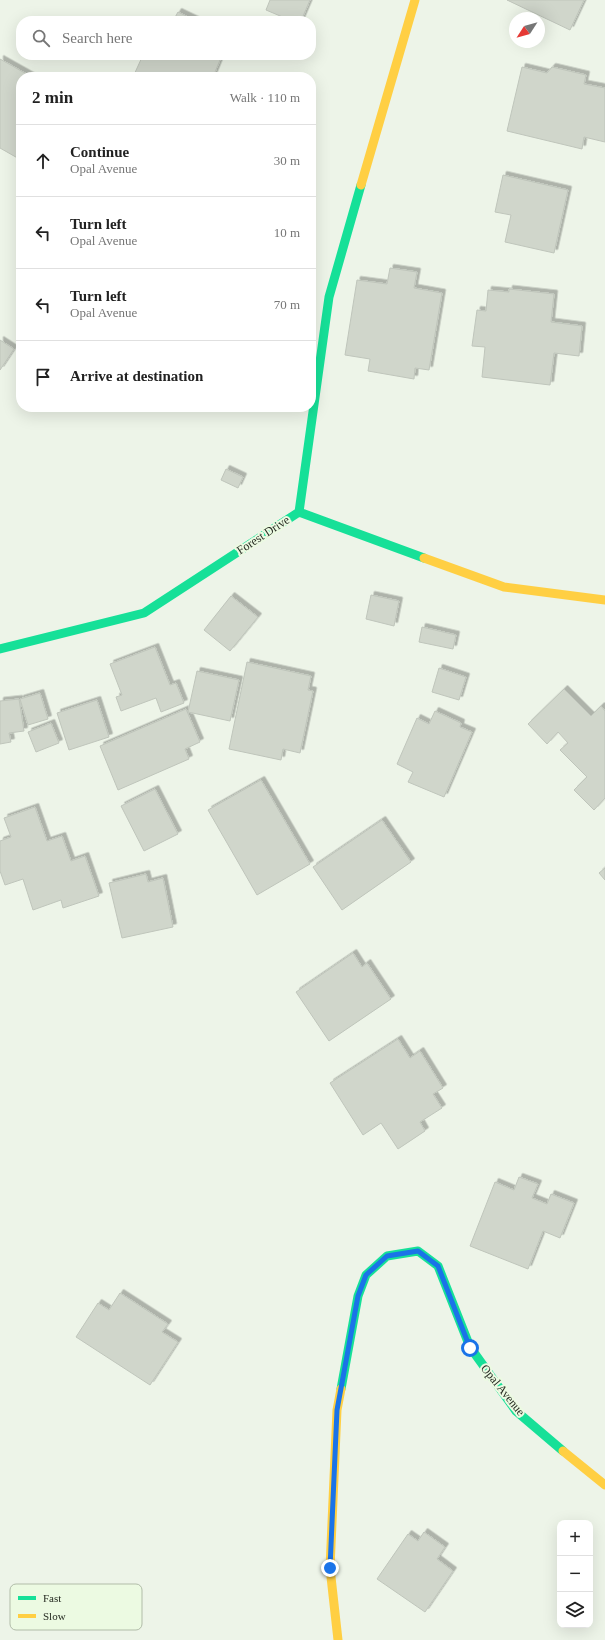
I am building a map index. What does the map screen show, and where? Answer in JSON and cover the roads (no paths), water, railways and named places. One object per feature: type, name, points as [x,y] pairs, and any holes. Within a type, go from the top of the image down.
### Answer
[{"type":"street","points":[[316,390],[329,297],[415,0]]},
{"type":"street","points":[[299,512],[313,412]]},
{"type":"street","name":"Forest Drive","points":[[0,649],[144,613],[299,512],[504,588],[605,600]]},
{"type":"street","name":"Opal Avenue","points":[[338,1640],[330,1568],[337,1410],[358,1296],[366,1275],[387,1256],[418,1251],[438,1266],[470,1348],[516,1411],[605,1485]]}]
